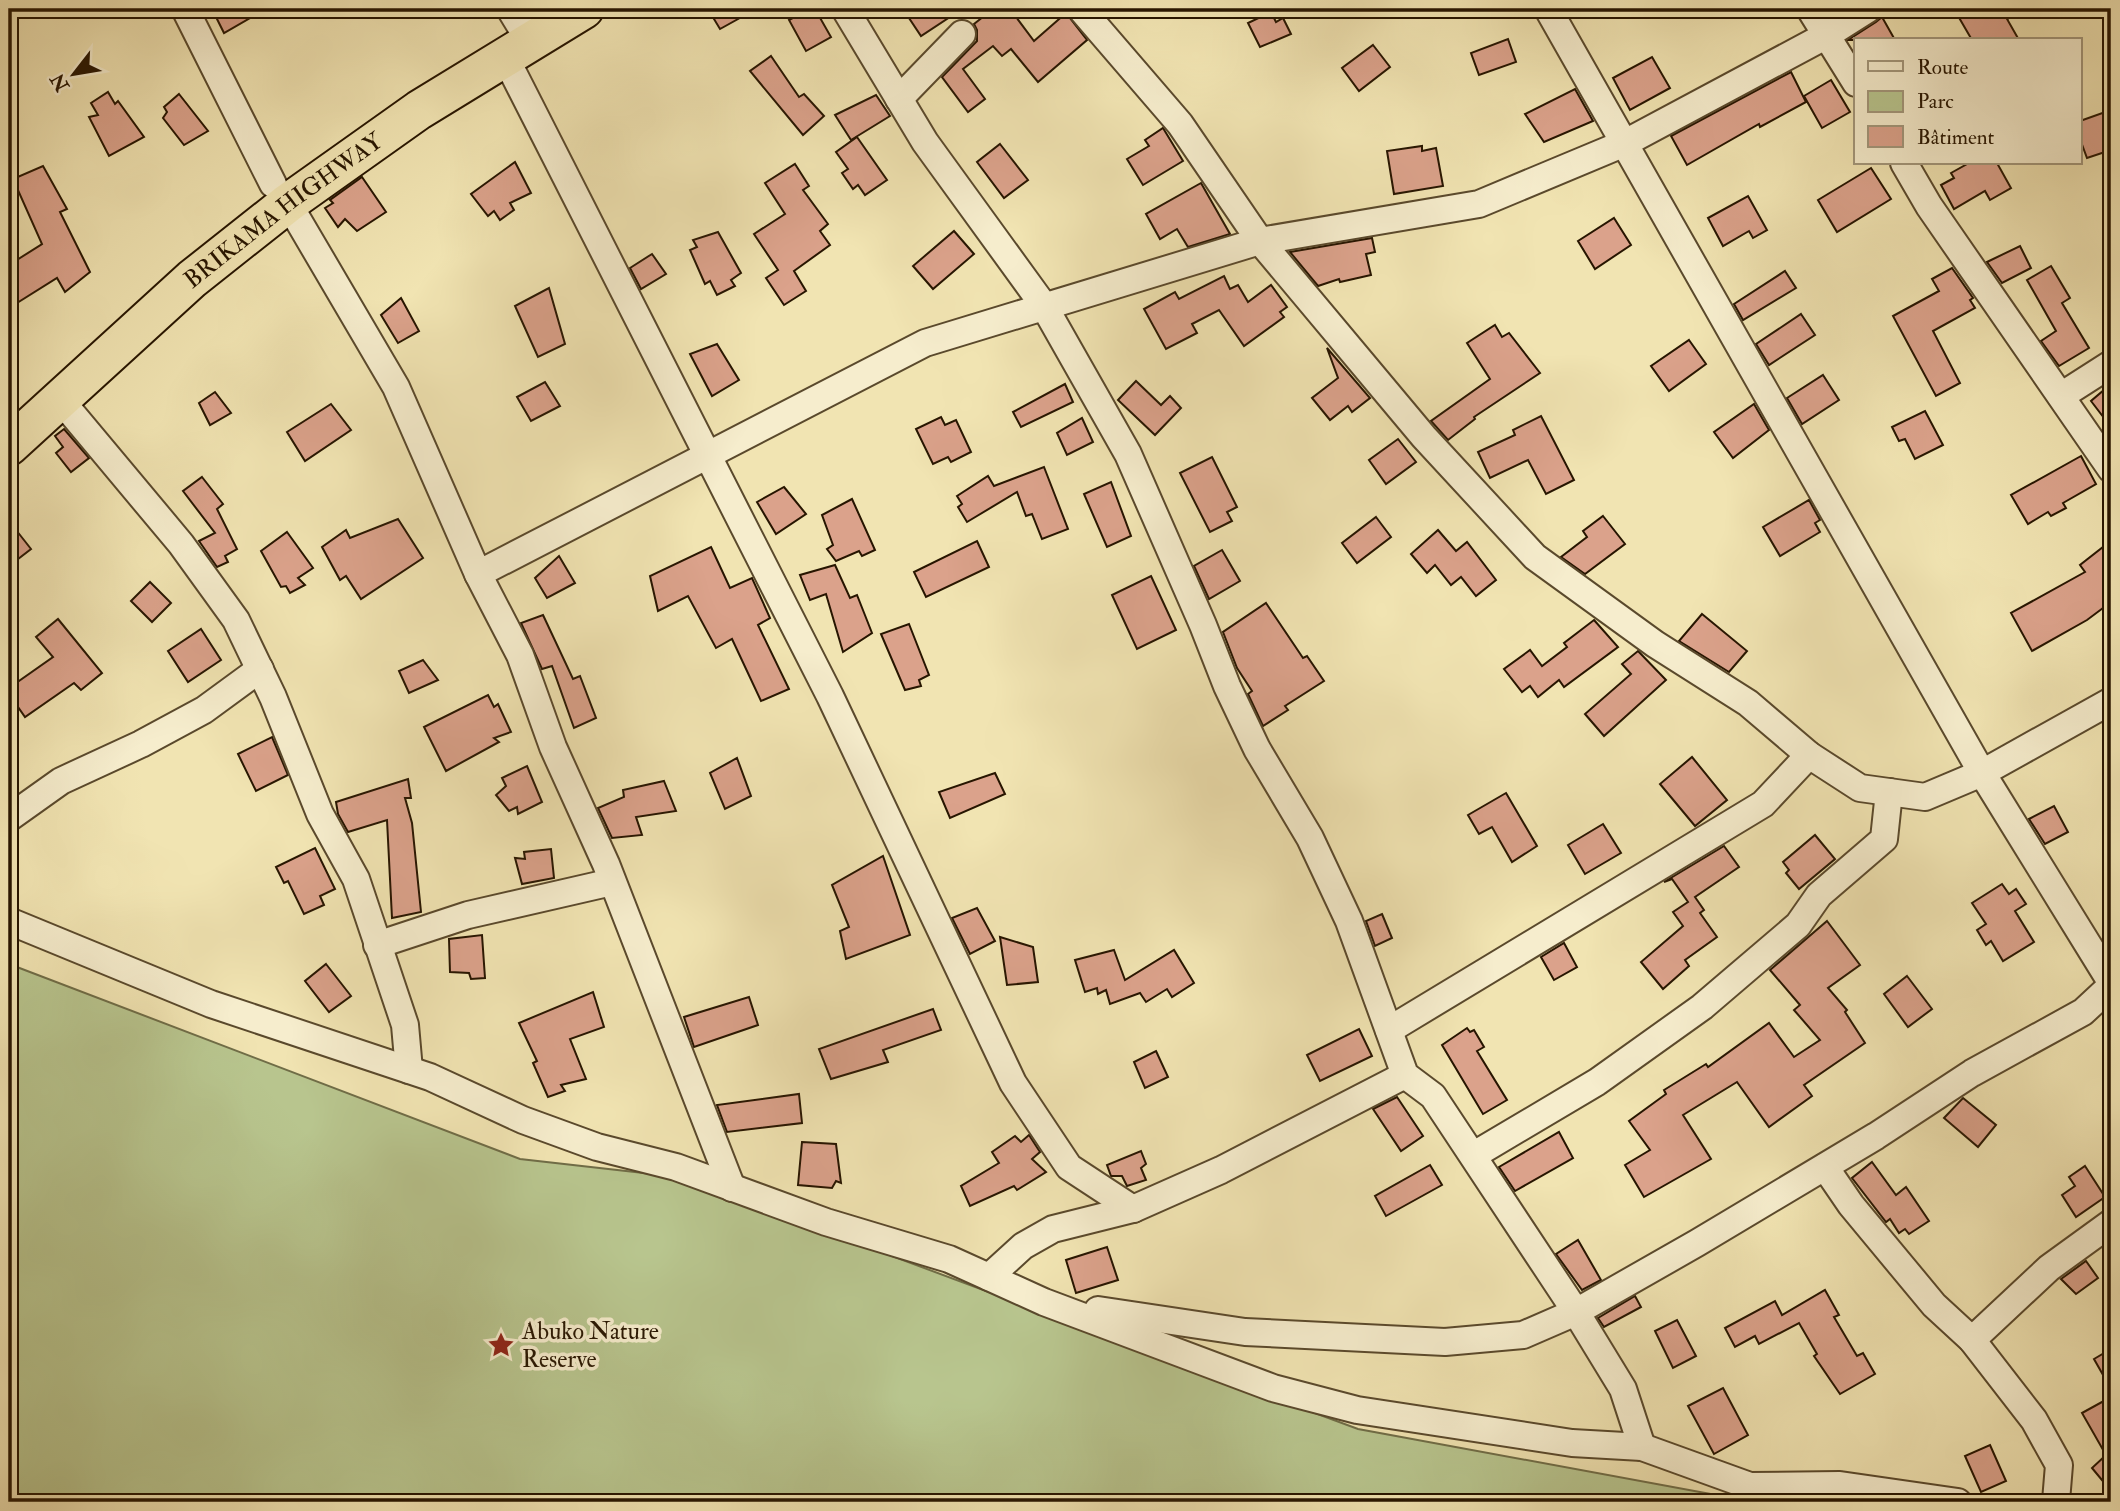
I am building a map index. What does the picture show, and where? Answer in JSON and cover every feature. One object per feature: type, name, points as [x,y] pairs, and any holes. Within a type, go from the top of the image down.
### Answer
[{"type":"highway","name":"BRIKAMA HIGHWAY","points":[[9,446],[192,279],[281,193],[407,89],[519,26],[584,9]]},
{"type":"highway","name":"BRIKAMA HIGHWAY","points":[[9,411],[185,253],[281,193]]},
{"type":"street","points":[[185,9],[281,193],[396,387],[478,574],[520,655],[553,747],[612,882],[732,1188]]},
{"type":"street","points":[[845,9],[925,142],[1044,306],[1128,454],[1227,686],[1257,749],[1311,838],[1349,921],[1405,1075],[1433,1096],[1576,1311],[1623,1390],[1642,1447]]},
{"type":"street","points":[[1081,9],[1180,124],[1261,241],[1424,437],[1535,557],[1655,645],[1686,661],[1748,704],[1809,755],[1860,788],[1925,797],[1982,773],[2111,701]]},
{"type":"street","points":[[1044,1303],[1245,1332],[1445,1342],[1523,1335],[1576,1311],[1825,1167],[1972,1073],[2083,1012],[2111,984],[1982,773],[1548,9]]},
{"type":"street","points":[[1810,9],[1854,80]]},
{"type":"street","points":[[478,574],[925,343],[1261,241],[1479,204],[1625,143],[1827,36],[1868,9]]},
{"type":"street","points":[[519,26],[708,457],[831,696],[1013,1083],[1069,1167],[1133,1209]]},
{"type":"street","points":[[899,99],[962,34]]},
{"type":"street","points":[[1905,164],[1929,206],[2111,469]]},
{"type":"street","points":[[2061,396],[2111,364]]},
{"type":"street","points":[[59,398],[181,544],[236,620],[260,669],[320,814],[356,880],[405,1025],[409,1070]]},
{"type":"street","points":[[9,818],[61,781],[141,744],[204,710],[260,669]]},
{"type":"street","points":[[1389,1030],[1763,804],[1809,755]]},
{"type":"street","points":[[1474,1154],[1536,1120],[1654,1045],[1752,966],[1798,925],[1819,895],[1884,839],[1889,792]]},
{"type":"street","points":[[377,945],[468,915],[612,882]]},
{"type":"street","points":[[9,921],[211,1004],[409,1070],[535,1125],[597,1147],[676,1167],[825,1222],[949,1259],[1044,1303],[1273,1388],[1357,1410],[1572,1443],[1642,1447],[1750,1486],[1840,1485],[1958,1502]]},
{"type":"street","points":[[989,1277],[1023,1246],[1053,1228],[1133,1209],[1221,1170],[1405,1075]]},
{"type":"street","points":[[1825,1167],[1851,1205],[1934,1305],[1972,1339],[2034,1420],[2059,1465],[2058,1502],[2050,1502]]},
{"type":"street","points":[[1972,1339],[2049,1268],[2111,1223]]},
{"type":"green space","name":"Abuko Nature Reserve","points":[[9,964],[520,1159],[679,1177],[1358,1429],[1754,1502],[9,1502]]},
{"type":"building","points":[[212,9],[266,9],[224,33]]},
{"type":"building","points":[[708,9],[756,9],[720,29]]},
{"type":"building","points":[[809,9],[815,9],[831,37],[806,51],[789,20]]},
{"type":"building","points":[[903,9],[962,9],[921,36]]},
{"type":"building","points":[[993,9],[1010,9],[1034,41],[1066,13],[1087,40],[1038,82],[1011,49],[1002,56],[993,46],[963,69],[985,99],[968,112],[942,77],[977,41],[974,24]]},
{"type":"building","points":[[1954,9],[2026,9],[2007,19],[2018,38],[1971,38]]},
{"type":"building","points":[[1271,12],[1276,22],[1283,18],[1291,34],[1260,47],[1248,23]]},
{"type":"building","points":[[1882,17],[1894,38],[1848,40]]},
{"type":"building","points":[[1508,39],[1516,62],[1479,75],[1471,53]]},
{"type":"building","points":[[1373,45],[1390,67],[1359,91],[1342,68]]},
{"type":"building","points":[[771,56],[799,97],[804,94],[824,116],[803,135],[750,71]]},
{"type":"building","points":[[1652,57],[1670,88],[1630,110],[1613,78]]},
{"type":"building","points":[[1791,72],[1806,102],[1760,127],[1759,124],[1687,165],[1671,136]]},
{"type":"building","points":[[1831,80],[1850,112],[1822,128],[1804,96]]},
{"type":"building","points":[[1575,89],[1593,121],[1544,142],[1525,114]]},
{"type":"building","points":[[108,92],[115,104],[118,101],[144,137],[109,156],[89,117],[98,115],[91,103]]},
{"type":"building","points":[[179,94],[208,131],[184,145],[163,118],[167,112],[164,107]]},
{"type":"building","points":[[876,95],[890,116],[851,140],[835,115]]},
{"type":"building","points":[[2108,111],[2111,120],[2111,150],[2087,158],[2082,144],[2082,120]]},
{"type":"building","points":[[1163,128],[1183,161],[1143,185],[1127,159],[1149,146],[1145,140]]},
{"type":"building","points":[[857,137],[887,180],[865,195],[858,185],[853,189],[842,173],[848,169],[836,152]]},
{"type":"building","points":[[1000,144],[1028,180],[1004,198],[977,162]]},
{"type":"building","points":[[1422,146],[1422,151],[1436,148],[1443,186],[1394,194],[1387,151]]},
{"type":"building","points":[[515,162],[531,193],[510,203],[514,210],[500,220],[494,211],[488,216],[471,194]]},
{"type":"building","points":[[795,164],[809,186],[803,190],[828,224],[820,231],[830,245],[794,271],[806,291],[784,305],[766,278],[778,270],[754,234],[785,214],[765,183]]},
{"type":"building","points":[[1967,164],[1998,164],[2011,188],[1990,200],[1985,191],[1954,209],[1941,185],[1954,178],[1951,173]]},
{"type":"building","points":[[43,166],[67,209],[60,212],[90,272],[65,292],[57,278],[9,308],[9,265],[42,244],[13,179]]},
{"type":"building","points":[[1871,168],[1891,199],[1837,232],[1818,200]]},
{"type":"building","points":[[362,177],[386,212],[357,231],[345,219],[338,227],[325,208],[333,203],[330,200]]},
{"type":"building","points":[[1201,183],[1230,234],[1188,247],[1177,229],[1160,239],[1146,214]]},
{"type":"building","points":[[1748,196],[1767,230],[1753,238],[1749,231],[1723,246],[1708,218]]},
{"type":"building","points":[[1614,218],[1631,245],[1595,269],[1578,241]]},
{"type":"building","points":[[954,231],[974,254],[933,289],[913,266]]},
{"type":"building","points":[[718,232],[741,273],[731,280],[735,286],[717,295],[710,281],[705,284],[690,250],[697,247],[693,240]]},
{"type":"building","points":[[1372,238],[1375,252],[1366,254],[1371,275],[1340,282],[1339,279],[1318,286],[1290,252]]},
{"type":"building","points":[[2020,246],[2031,268],[2002,283],[1987,262]]},
{"type":"building","points":[[652,254],[666,274],[641,289],[630,268]]},
{"type":"building","points":[[2051,266],[2070,298],[2062,303],[2089,348],[2059,366],[2041,341],[2056,331],[2027,280]]},
{"type":"building","points":[[1952,268],[1973,298],[1970,300],[1975,308],[1933,331],[1960,383],[1936,396],[1893,316],[1939,291],[1932,279]]},
{"type":"building","points":[[1785,271],[1796,288],[1743,320],[1734,304]]},
{"type":"building","points":[[1224,276],[1230,289],[1238,285],[1248,302],[1271,285],[1287,307],[1280,312],[1284,317],[1244,346],[1219,310],[1192,324],[1197,333],[1166,349],[1144,309],[1175,292],[1179,299]]},
{"type":"building","points":[[549,288],[565,344],[538,357],[515,306]]},
{"type":"building","points":[[401,298],[419,331],[398,343],[381,315]]},
{"type":"building","points":[[1801,314],[1815,335],[1769,365],[1756,344]]},
{"type":"building","points":[[1495,325],[1502,337],[1509,333],[1540,373],[1474,417],[1475,419],[1448,440],[1431,421],[1490,379],[1467,343]]},
{"type":"building","points":[[1689,340],[1706,364],[1669,391],[1651,366]]},
{"type":"building","points":[[717,344],[739,380],[712,396],[690,354]]},
{"type":"building","points":[[1327,348],[1370,398],[1352,412],[1348,406],[1330,420],[1312,398],[1338,378]]},
{"type":"building","points":[[1823,375],[1839,400],[1802,424],[1787,398]]},
{"type":"building","points":[[1136,381],[1161,405],[1170,396],[1181,408],[1155,435],[1118,400]]},
{"type":"building","points":[[545,382],[560,406],[531,421],[517,397]]},
{"type":"building","points":[[1065,384],[1073,402],[1021,427],[1013,412]]},
{"type":"building","points":[[2111,384],[2111,427],[2091,401]]},
{"type":"building","points":[[215,392],[231,413],[210,425],[199,403]]},
{"type":"building","points":[[331,404],[351,430],[305,461],[287,432]]},
{"type":"building","points":[[1754,404],[1769,430],[1733,458],[1714,432]]},
{"type":"building","points":[[1925,411],[1943,445],[1915,459],[1905,439],[1899,441],[1892,427]]},
{"type":"building","points":[[1541,416],[1574,480],[1546,494],[1528,460],[1490,478],[1478,452],[1515,435],[1513,430]]},
{"type":"building","points":[[941,417],[945,425],[956,420],[971,452],[951,462],[948,457],[933,464],[916,429]]},
{"type":"building","points":[[1082,418],[1093,442],[1067,455],[1057,433]]},
{"type":"building","points":[[64,429],[89,458],[71,472],[56,453],[63,447],[55,436]]},
{"type":"building","points":[[1398,439],[1416,462],[1386,484],[1369,460]]},
{"type":"building","points":[[2081,456],[2096,484],[2063,503],[2066,508],[2051,516],[2048,512],[2028,524],[2011,495]]},
{"type":"building","points":[[1212,457],[1237,507],[1227,512],[1232,521],[1210,532],[1180,473]]},
{"type":"building","points":[[1044,467],[1068,529],[1042,539],[1032,514],[1026,516],[1017,492],[967,522],[958,507],[962,504],[957,496],[988,476],[994,486]]},
{"type":"building","points":[[202,477],[223,504],[217,509],[237,549],[225,556],[228,562],[217,567],[199,541],[215,533],[183,491]]},
{"type":"building","points":[[1111,482],[1131,536],[1107,547],[1084,494]]},
{"type":"building","points":[[784,487],[806,514],[776,534],[757,502]]},
{"type":"building","points":[[852,499],[875,550],[862,556],[859,551],[836,561],[827,549],[833,545],[822,515]]},
{"type":"building","points":[[1809,500],[1820,520],[1815,523],[1820,532],[1780,556],[1763,527]]},
{"type":"building","points":[[1603,516],[1625,544],[1585,574],[1561,557],[1587,537],[1583,531]]},
{"type":"building","points":[[1376,517],[1391,537],[1357,563],[1342,543]]},
{"type":"building","points":[[398,519],[423,558],[361,599],[346,576],[340,580],[322,547],[346,530],[350,538]]},
{"type":"building","points":[[9,521],[31,549],[9,566]]},
{"type":"building","points":[[1438,530],[1456,551],[1467,542],[1496,580],[1476,596],[1461,577],[1451,585],[1435,565],[1427,573],[1411,554]]},
{"type":"building","points":[[287,532],[313,568],[298,578],[305,585],[290,593],[286,586],[281,587],[261,551]]},
{"type":"building","points":[[977,541],[989,567],[926,597],[914,572]]},
{"type":"building","points":[[711,547],[730,588],[752,578],[770,618],[758,625],[789,689],[761,701],[732,639],[716,648],[688,596],[658,611],[650,576]]},
{"type":"building","points":[[2103,547],[2111,559],[2111,602],[2087,620],[2032,651],[2011,613],[2085,572],[2080,565]]},
{"type":"building","points":[[1222,550],[1240,581],[1209,599],[1194,566]]},
{"type":"building","points":[[559,556],[575,583],[547,598],[535,578]]},
{"type":"building","points":[[835,565],[850,598],[857,595],[872,633],[843,652],[826,594],[810,600],[800,575]]},
{"type":"building","points":[[1151,576],[1176,630],[1137,649],[1112,595]]},
{"type":"building","points":[[150,582],[171,603],[152,622],[131,601]]},
{"type":"building","points":[[1266,603],[1303,658],[1307,656],[1324,681],[1285,706],[1288,710],[1263,726],[1248,694],[1252,691],[1237,668],[1223,632]]},
{"type":"building","points":[[1702,614],[1747,651],[1729,672],[1679,641]]},
{"type":"building","points":[[543,615],[573,679],[580,676],[596,718],[574,728],[552,666],[542,669],[521,623]]},
{"type":"building","points":[[58,619],[102,673],[81,690],[74,683],[25,717],[9,694],[9,688],[53,657],[36,637]]},
{"type":"building","points":[[1594,620],[1618,647],[1564,687],[1559,680],[1538,697],[1530,686],[1522,692],[1504,669],[1530,650],[1542,666],[1567,647],[1564,643]]},
{"type":"building","points":[[909,624],[929,675],[919,680],[921,686],[905,690],[881,634]]},
{"type":"building","points":[[201,629],[221,660],[188,682],[168,651]]},
{"type":"building","points":[[1638,651],[1666,680],[1604,736],[1585,714],[1631,674],[1622,664]]},
{"type":"building","points":[[423,660],[438,680],[409,693],[399,671]]},
{"type":"building","points":[[488,695],[494,707],[498,704],[511,732],[494,738],[499,742],[446,771],[424,727]]},
{"type":"building","points":[[272,737],[288,775],[256,791],[238,754]]},
{"type":"building","points":[[1692,757],[1727,800],[1695,826],[1660,784]]},
{"type":"building","points":[[737,758],[751,796],[725,809],[710,773]]},
{"type":"building","points":[[527,766],[542,802],[518,814],[517,807],[509,811],[496,795],[506,786],[502,778]]},
{"type":"building","points":[[995,773],[1005,794],[950,818],[939,792]]},
{"type":"building","points":[[408,779],[411,798],[405,798],[412,823],[421,912],[392,918],[387,820],[348,832],[338,814],[336,802]]},
{"type":"building","points":[[664,781],[676,811],[636,817],[642,835],[612,838],[598,808],[624,797],[623,790]]},
{"type":"building","points":[[1506,793],[1537,846],[1512,862],[1492,827],[1479,834],[1468,815]]},
{"type":"building","points":[[2054,806],[2068,832],[2045,844],[2029,819]]},
{"type":"building","points":[[1603,824],[1621,853],[1585,874],[1568,845]]},
{"type":"building","points":[[1815,835],[1835,859],[1799,889],[1786,873],[1789,870],[1783,862]]},
{"type":"building","points":[[1724,846],[1739,867],[1695,897],[1704,910],[1700,913],[1717,937],[1685,960],[1689,966],[1663,989],[1641,962],[1683,926],[1673,912],[1688,902],[1672,879],[1664,882]]},
{"type":"building","points":[[315,848],[335,889],[320,896],[324,905],[304,914],[288,881],[284,883],[276,867]]},
{"type":"building","points":[[551,849],[554,878],[522,884],[515,858],[525,859],[524,852]]},
{"type":"building","points":[[883,856],[910,935],[846,959],[840,931],[849,927],[832,885]]},
{"type":"building","points":[[2002,884],[2009,894],[2016,889],[2026,904],[2015,911],[2034,942],[2003,961],[1991,941],[1986,945],[1977,930],[1986,924],[1972,903]]},
{"type":"building","points":[[977,908],[995,941],[970,954],[952,918]]},
{"type":"building","points":[[1382,914],[1392,938],[1375,946],[1366,921]]},
{"type":"building","points":[[1827,921],[1860,965],[1828,988],[1847,1010],[1845,1012],[1865,1043],[1804,1085],[1812,1096],[1769,1127],[1737,1082],[1683,1115],[1711,1159],[1644,1197],[1625,1165],[1650,1150],[1629,1121],[1666,1094],[1664,1090],[1706,1064],[1708,1067],[1769,1023],[1794,1057],[1820,1040],[1794,1010],[1800,1005],[1770,970]]},
{"type":"building","points":[[482,935],[485,978],[471,979],[469,973],[450,972],[449,939]]},
{"type":"building","points":[[1000,937],[1033,947],[1038,982],[1007,985]]},
{"type":"building","points":[[1564,943],[1577,967],[1554,980],[1541,957]]},
{"type":"building","points":[[1114,950],[1125,980],[1174,950],[1194,983],[1172,997],[1167,989],[1146,1002],[1140,993],[1110,1004],[1106,990],[1098,994],[1097,988],[1085,992],[1075,960]]},
{"type":"building","points":[[326,964],[351,996],[329,1012],[305,981]]},
{"type":"building","points":[[1907,976],[1932,1009],[1908,1027],[1884,994]]},
{"type":"building","points":[[593,992],[604,1027],[570,1039],[586,1079],[561,1085],[565,1091],[548,1097],[533,1063],[537,1061],[519,1023]]},
{"type":"building","points":[[749,997],[758,1025],[694,1047],[684,1017]]},
{"type":"building","points":[[933,1009],[941,1030],[883,1050],[888,1062],[831,1079],[819,1049]]},
{"type":"building","points":[[1467,1028],[1470,1032],[1474,1030],[1484,1047],[1477,1051],[1507,1100],[1483,1114],[1442,1045]]},
{"type":"building","points":[[1359,1029],[1372,1056],[1320,1081],[1307,1055]]},
{"type":"building","points":[[1156,1051],[1168,1077],[1145,1088],[1134,1062]]},
{"type":"building","points":[[799,1094],[802,1123],[727,1132],[717,1105]]},
{"type":"building","points":[[1397,1097],[1423,1136],[1401,1151],[1373,1109]]},
{"type":"building","points":[[1963,1098],[1996,1125],[1978,1147],[1944,1118]]},
{"type":"building","points":[[1559,1132],[1573,1158],[1515,1191],[1499,1167]]},
{"type":"building","points":[[1029,1135],[1040,1152],[1032,1159],[1046,1172],[1017,1190],[1014,1186],[970,1206],[961,1186],[999,1163],[992,1152],[1015,1136],[1021,1142]]},
{"type":"building","points":[[802,1142],[836,1144],[841,1183],[836,1181],[832,1188],[798,1185]]},
{"type":"building","points":[[1141,1151],[1146,1164],[1141,1168],[1146,1180],[1127,1186],[1122,1176],[1111,1176],[1107,1165]]},
{"type":"building","points":[[1872,1162],[1896,1195],[1906,1187],[1929,1221],[1909,1234],[1905,1229],[1899,1233],[1890,1219],[1886,1222],[1852,1178]]},
{"type":"building","points":[[1430,1165],[1442,1185],[1386,1216],[1375,1196]]},
{"type":"building","points":[[2085,1166],[2105,1197],[2076,1217],[2062,1195],[2075,1186],[2069,1177]]},
{"type":"building","points":[[1578,1240],[1601,1280],[1582,1290],[1556,1254]]},
{"type":"building","points":[[1107,1247],[1118,1280],[1076,1293],[1066,1260]]},
{"type":"building","points":[[2086,1261],[2098,1278],[2076,1294],[2061,1279]]},
{"type":"building","points":[[1825,1290],[1839,1315],[1834,1317],[1857,1356],[1863,1353],[1875,1374],[1840,1394],[1814,1356],[1817,1354],[1799,1323],[1759,1344],[1755,1336],[1735,1347],[1725,1328],[1775,1301],[1782,1315]]},
{"type":"building","points":[[1635,1296],[1641,1307],[1604,1327],[1598,1318]]},
{"type":"building","points":[[1677,1320],[1696,1356],[1673,1368],[1655,1331]]},
{"type":"building","points":[[2111,1349],[2111,1389],[2094,1359]]},
{"type":"building","points":[[1723,1388],[1748,1435],[1714,1454],[1688,1406]]},
{"type":"building","points":[[2111,1397],[2111,1491],[2092,1468],[2106,1455],[2082,1413]]},
{"type":"building","points":[[1990,1445],[2006,1481],[1981,1492],[1965,1456]]},
{"type":"place","name":"Abuko Nature Reserve","points":[[501,1345]]}]
